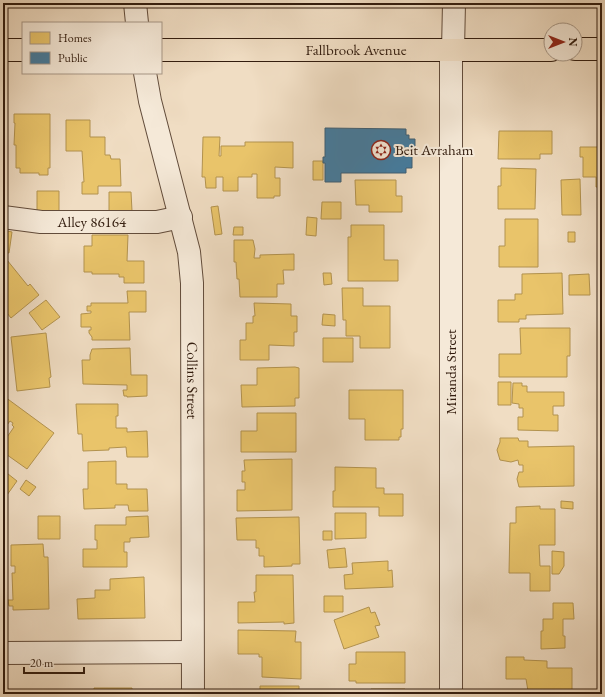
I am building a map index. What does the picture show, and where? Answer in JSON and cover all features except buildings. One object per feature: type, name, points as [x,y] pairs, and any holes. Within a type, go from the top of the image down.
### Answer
[{"type":"main road","points":[[583,49],[602,49]]},
{"type":"main road","points":[[3,50],[22,50]]},
{"type":"main road","name":"Fallbrook Avenue","points":[[162,50],[543,50]]},
{"type":"street","points":[[135,3],[137,22]]},
{"type":"street","name":"Miranda Street","points":[[451,694],[452,50],[454,3]]},
{"type":"street","name":"Collins Street","points":[[145,74],[150,101],[189,252],[192,283],[193,694]]},
{"type":"street","name":"Alley 86164","points":[[3,218],[41,222],[157,222],[181,217]]},
{"type":"street","points":[[3,653],[192,652]]},
{"type":"place","name":"Beit Avraham","points":[[381,150]]}]
